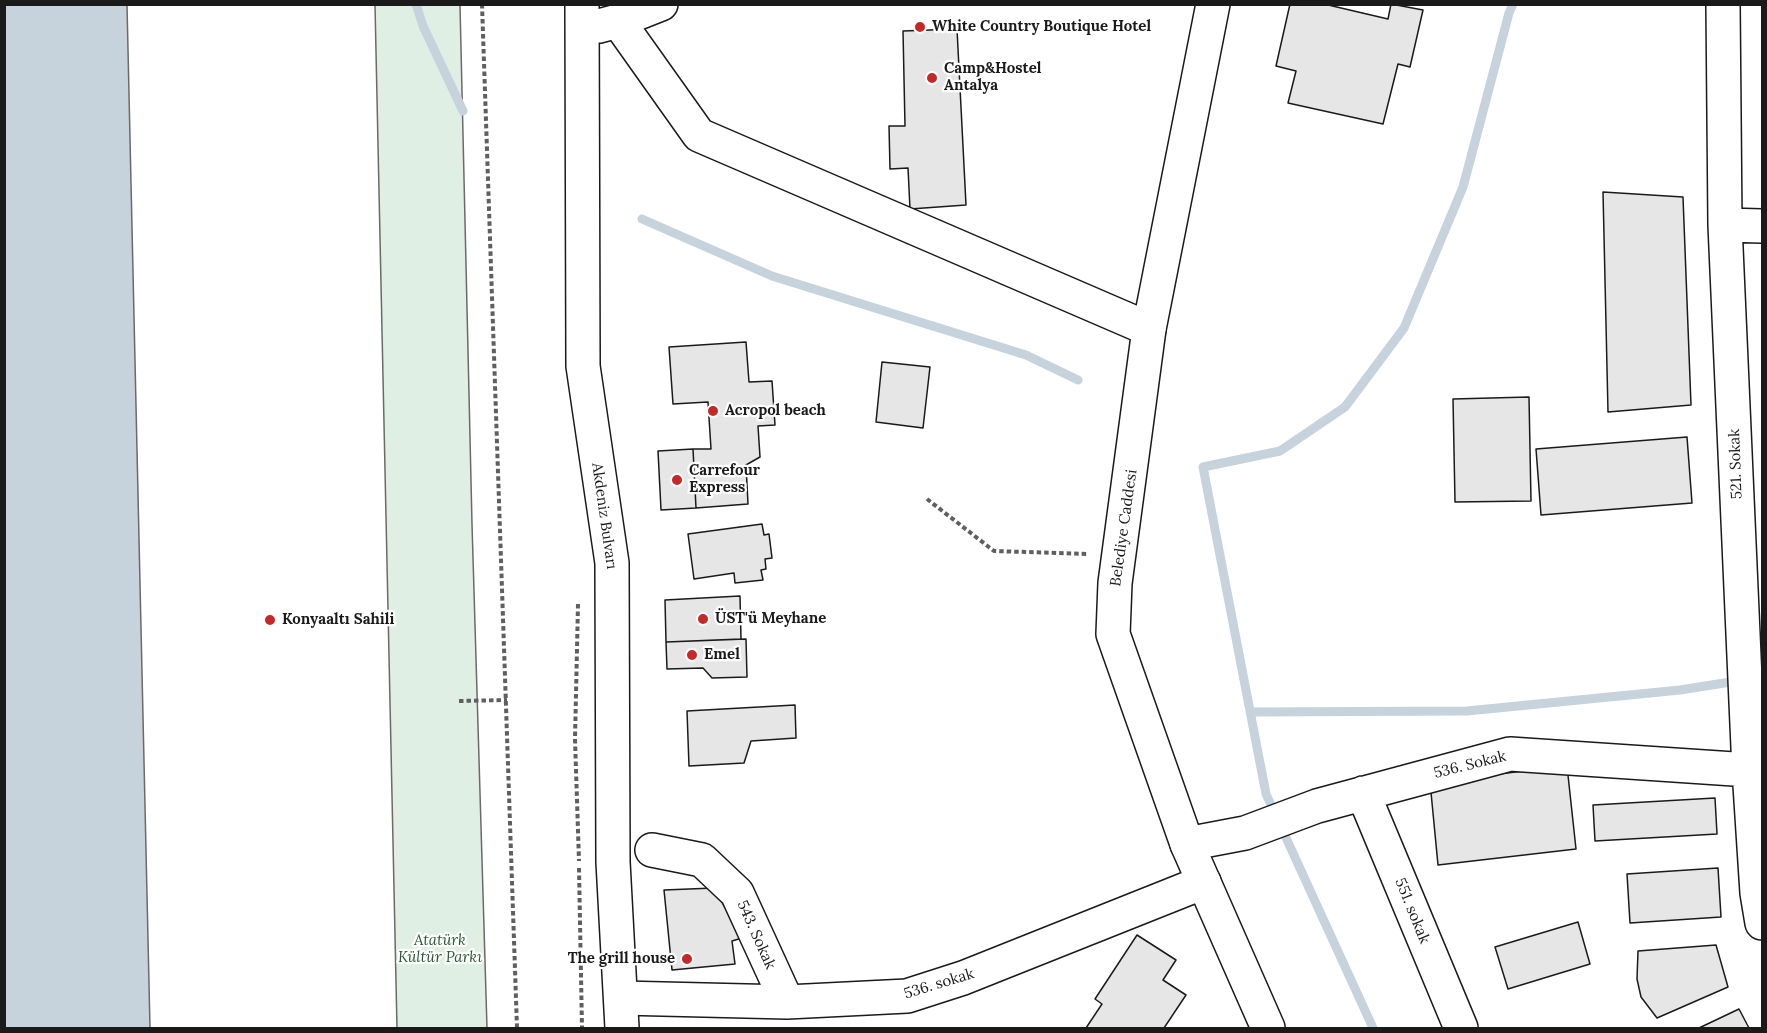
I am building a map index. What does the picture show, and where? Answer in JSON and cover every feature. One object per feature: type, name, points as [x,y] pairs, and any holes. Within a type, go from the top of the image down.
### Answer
[{"type":"street","points":[[582,17],[618,21],[661,4]]},
{"type":"street","name":"Belediye Caddesi","points":[[1213,4],[1149,329],[1115,583],[1113,634],[1187,844],[1268,1029]]},
{"type":"street","name":"521. Sokak","points":[[1723,4],[1725,225],[1750,525],[1744,661],[1746,700],[1756,770],[1757,893],[1762,923]]},
{"type":"street","name":"Akdeniz Bulvarı","points":[[582,17],[583,366],[612,563],[613,862],[622,1013]]},
{"type":"street","points":[[618,21],[699,135],[1149,329]]},
{"type":"street","points":[[1725,225],[1762,226]]},
{"type":"street","name":"536. Sokak","points":[[1187,844],[1245,833],[1317,806],[1510,754],[1756,770]]},
{"type":"street","name":"551. sokak","points":[[1363,793],[1461,1029]]},
{"type":"street","name":"543. Sokak","points":[[652,850],[702,860],[737,893],[787,1002]]},
{"type":"street","name":"536. sokak","points":[[622,1013],[907,996],[963,978],[1204,882]]},
{"type":"path","points":[[482,4],[517,1029]]},
{"type":"path","points":[[927,500],[994,551],[1119,555]]},
{"type":"path","points":[[459,701],[507,700]]},
{"type":"green space","name":"Atatürk Kültür Parkı","points":[[375,5],[460,5],[487,1028],[397,1028]]},
{"type":"shaded area","points":[[5,4],[127,5],[150,1028],[5,1028]]},
{"type":"building","points":[[1290,4],[1324,4],[1388,19],[1391,4],[1423,10],[1410,67],[1398,64],[1383,124],[1288,103],[1296,71],[1276,66]]},
{"type":"building","name":"Camp&Hostel Antalya","points":[[957,29],[966,205],[910,209],[908,168],[890,169],[889,126],[905,126],[903,31]]},
{"type":"building","points":[[1603,192],[1683,197],[1691,405],[1608,412]]},
{"type":"building","points":[[746,342],[749,382],[772,381],[775,425],[758,426],[760,457],[746,465],[748,504],[696,508],[693,449],[711,449],[708,402],[673,404],[669,347]]},
{"type":"building","points":[[882,362],[930,367],[923,428],[876,422]]},
{"type":"building","points":[[1529,397],[1531,501],[1455,502],[1453,399]]},
{"type":"building","points":[[1687,437],[1692,503],[1541,515],[1536,449]]},
{"type":"building","name":"Carrefour Express","points":[[693,449],[696,508],[661,510],[658,451]]},
{"type":"building","points":[[762,524],[764,535],[769,534],[772,558],[765,559],[766,569],[761,570],[763,580],[735,583],[734,573],[694,579],[688,534]]},
{"type":"building","name":"ÜST'ü Meyhane","points":[[740,596],[741,639],[666,642],[665,600]]},
{"type":"building","points":[[746,639],[747,677],[712,678],[703,668],[667,669],[666,642]]},
{"type":"building","points":[[795,705],[796,738],[751,741],[744,763],[689,766],[687,711]]},
{"type":"building","points":[[1567,766],[1576,849],[1438,865],[1430,782]]},
{"type":"building","points":[[1715,798],[1717,834],[1595,841],[1593,805]]},
{"type":"building","points":[[1718,868],[1721,917],[1630,923],[1627,874]]},
{"type":"building","points":[[714,888],[742,938],[732,941],[735,964],[672,970],[664,890]]},
{"type":"building","points":[[1578,922],[1590,964],[1508,989],[1495,947]]},
{"type":"building","points":[[1137,935],[1176,960],[1163,980],[1186,995],[1164,1028],[1086,1028],[1102,1004],[1095,999]]},
{"type":"building","points":[[1716,945],[1728,987],[1657,1018],[1641,997],[1637,979],[1638,951]]},
{"type":"building","points":[[1739,1009],[1749,1028],[1699,1028]]},
{"type":"waterway","points":[[416,4],[423,26],[463,111]]},
{"type":"waterway","points":[[1373,1028],[1266,794],[1203,467],[1280,451],[1345,407],[1404,328],[1463,187],[1513,4]]},
{"type":"waterway","points":[[642,219],[772,276],[1026,355],[1078,380]]},
{"type":"waterway","points":[[1250,712],[1467,711],[1680,690],[1762,677]]},
{"type":"place","name":"White Country Boutique Hotel","points":[[920,27]]},
{"type":"place","name":"Camp&Hostel Antalya","points":[[932,78]]},
{"type":"place","name":"Acropol beach","points":[[713,411]]},
{"type":"place","name":"Carrefour Express","points":[[677,480]]},
{"type":"place","name":"ÜST'ü Meyhane","points":[[703,619]]},
{"type":"place","name":"Konyaaltı Sahili","points":[[270,620]]},
{"type":"place","name":"Emel","points":[[692,655]]},
{"type":"place","name":"The grill house","points":[[687,959]]}]
